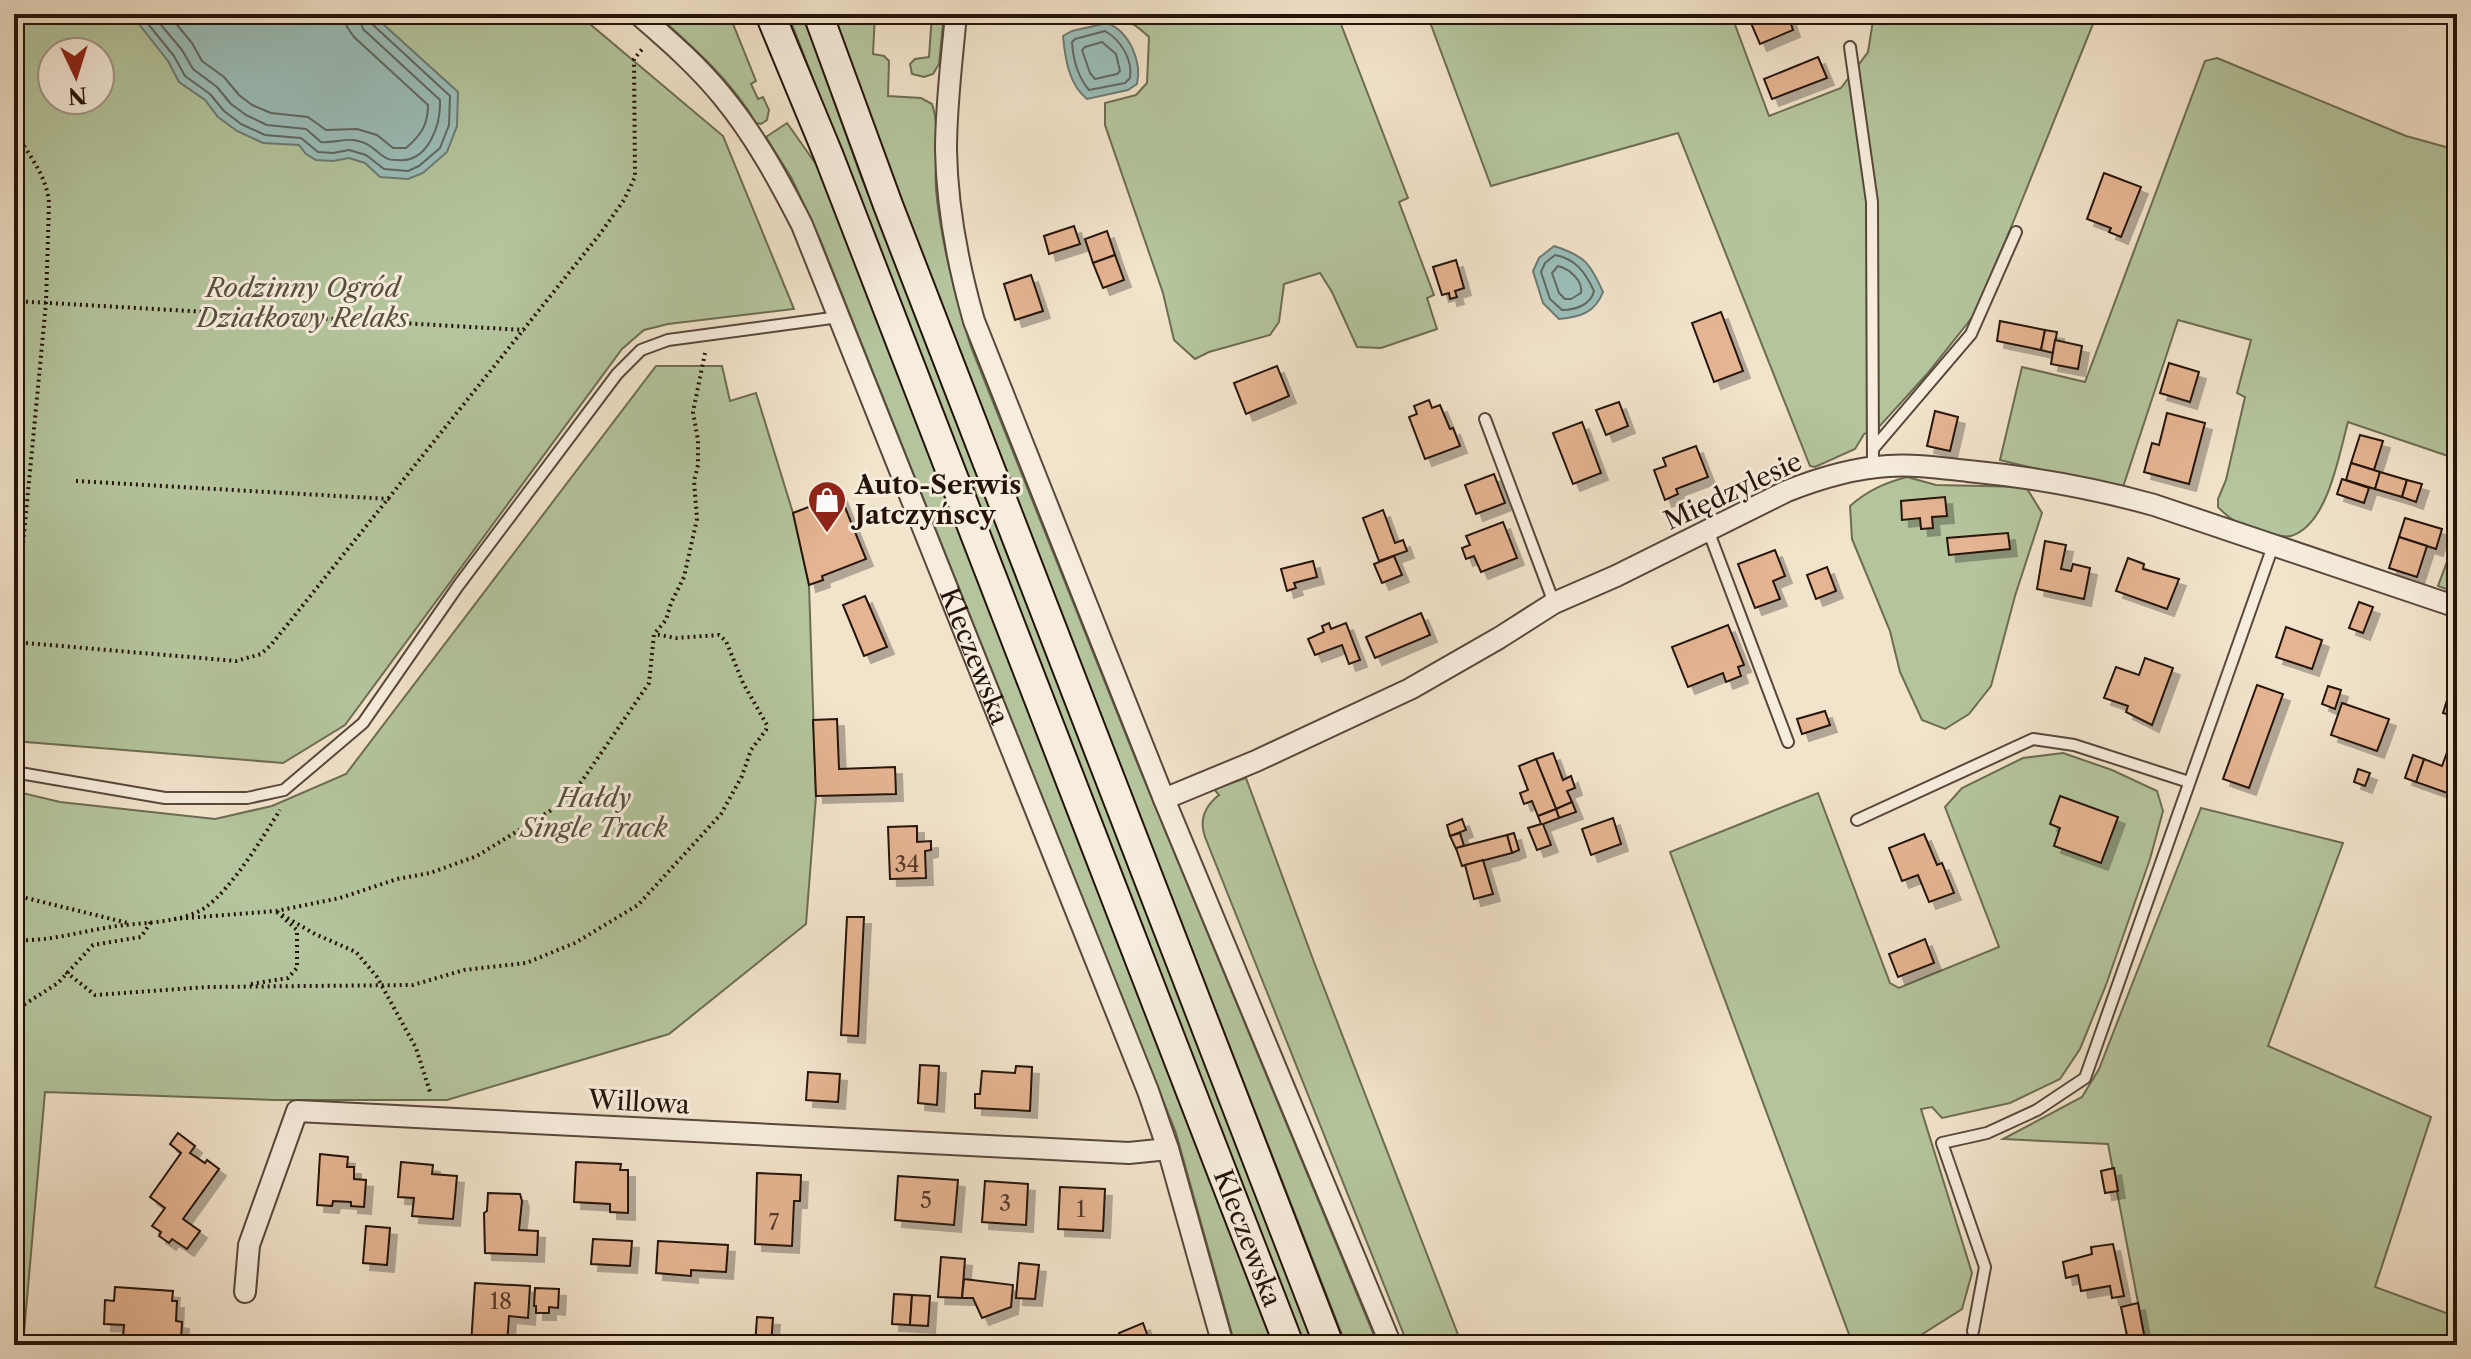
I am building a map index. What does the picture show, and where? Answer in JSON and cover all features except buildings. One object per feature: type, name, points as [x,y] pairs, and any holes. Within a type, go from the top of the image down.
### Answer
[{"type":"main road","name":"Kleczewska","points":[[770,14],[828,154],[1289,1345]]},
{"type":"main road","name":"Kleczewska","points":[[818,14],[893,218],[1329,1345]]},
{"type":"street","name":"Kleczewska","points":[[638,14],[708,80],[762,151],[802,225],[1148,1091],[1168,1149],[1223,1345]]},
{"type":"street","points":[[956,14],[946,152],[952,225],[964,286],[986,354],[1164,799],[1391,1345]]},
{"type":"street","name":"Międzylesie","points":[[1164,799],[1256,761],[1410,689],[1554,603],[1787,491],[1873,458],[2071,485],[2154,505],[2457,607]]},
{"type":"street","name":"Willowa","points":[[245,1292],[249,1245],[297,1111],[1129,1153],[1168,1149]]},
{"type":"lane","points":[[1850,47],[1872,202],[1873,458]]},
{"type":"lane","points":[[1873,458],[1971,334],[2016,232]]},
{"type":"lane","points":[[14,772],[165,798],[247,798],[284,790],[363,723],[458,586],[617,374],[641,350],[668,340],[839,317]]},
{"type":"lane","points":[[1485,419],[1554,603]]},
{"type":"lane","points":[[1708,530],[1788,742]]},
{"type":"lane","points":[[1973,1331],[1985,1267],[1942,1143],[1987,1133],[2037,1110],[2085,1078],[2273,546]]},
{"type":"lane","points":[[1857,820],[2033,739],[2074,745],[2189,782]]},
{"type":"path","points":[[14,131],[48,190],[46,303],[14,640],[236,661],[261,654],[271,645],[390,499],[624,200],[635,177],[634,59],[656,30]]},
{"type":"path","points":[[14,301],[524,330]]},
{"type":"path","points":[[14,940],[52,939],[174,919],[276,911],[340,898],[397,879],[430,873],[477,856],[558,806],[582,781],[649,683],[654,634],[666,620],[684,577],[697,519],[694,481],[698,465],[698,440],[693,412],[708,335]]},
{"type":"path","points":[[76,481],[390,499]]},
{"type":"path","points":[[66,972],[95,995],[241,986],[413,985],[464,970],[526,963],[575,943],[638,905],[721,814],[742,776],[751,750],[766,730],[767,725],[743,683],[726,641],[719,635],[676,638],[654,634]]},
{"type":"path","points":[[174,919],[205,908],[230,882],[286,801]]},
{"type":"path","points":[[14,895],[132,924]]},
{"type":"path","points":[[276,911],[315,934],[356,952],[377,977],[416,1048],[436,1118]]},
{"type":"path","points":[[241,986],[288,978],[297,968],[297,930],[282,915]]},
{"type":"path","points":[[14,1011],[58,983],[93,945],[141,937],[151,922]]},
{"type":"green space","name":"Rodzinny Ogród Działkowy Relaks","points":[[14,14],[578,14],[723,136],[794,309],[668,324],[644,330],[622,349],[345,725],[283,763],[14,741]]},
{"type":"green space","points":[[656,14],[729,14],[756,81],[751,84],[758,99],[763,97],[769,110],[767,120],[756,123],[723,78]]},
{"type":"green space","points":[[788,14],[803,14],[859,171],[1314,1345],[1304,1345]]},
{"type":"green space","points":[[831,14],[875,14],[873,54],[884,56],[889,61],[888,96],[921,98],[932,104],[936,125],[936,190],[941,230],[971,347],[1138,765],[1378,1345],[1346,1345],[881,152]]},
{"type":"green space","points":[[932,14],[944,14],[939,64],[933,74],[924,77],[912,74],[910,64],[915,59],[929,57]]},
{"type":"green space","points":[[1095,14],[1337,14],[1408,198],[1399,202],[1434,295],[1427,298],[1437,329],[1381,348],[1357,347],[1320,273],[1284,284],[1279,322],[1270,335],[1209,352],[1195,359],[1174,340],[1163,293],[1105,125],[1105,103],[1136,95],[1147,83],[1149,37],[1124,20]]},
{"type":"green space","points":[[1427,14],[1731,14],[1769,116],[1841,88],[1868,52],[1874,14],[2097,14],[1974,315],[1878,428],[1864,434],[1855,449],[1815,467],[1810,466],[1678,133],[1491,186]]},
{"type":"green space","points":[[2217,58],[2406,136],[2457,150],[2457,459],[2348,422],[2323,504],[2304,529],[2291,536],[2246,527],[2218,507],[2245,397],[2237,393],[2251,340],[2178,320],[2122,490],[2000,460],[2022,367],[2085,382],[2205,61]]},
{"type":"green space","points":[[787,123],[818,167],[826,185],[1273,1345],[1235,1345],[1176,1133],[820,239],[792,179],[766,137]]},
{"type":"green space","name":"Hałdy Single Track","points":[[656,366],[722,366],[730,401],[756,393],[793,513],[809,585],[816,796],[806,924],[669,1034],[447,1100],[275,1100],[45,1092],[23,1345],[14,1345],[14,791],[60,802],[215,819],[272,806],[346,774]]},
{"type":"green space","points":[[1907,477],[1936,485],[2026,487],[2042,513],[2015,596],[1991,686],[1969,714],[1945,729],[1922,720],[1900,672],[1890,631],[1852,539],[1850,506],[1876,488]]},
{"type":"green space","points":[[2457,535],[2457,593],[2438,586]]},
{"type":"green space","points":[[2063,753],[2112,770],[2157,791],[2163,811],[2150,859],[2106,985],[2080,1049],[2060,1079],[2010,1103],[1942,1118],[1932,1107],[1921,1109],[1972,1273],[1962,1309],[1905,1345],[1853,1345],[1670,852],[1818,793],[1890,983],[1899,988],[1999,947],[1945,807],[1962,788],[2023,758]]},
{"type":"green space","points":[[1246,778],[1462,1345],[1408,1345],[1205,837],[1204,814],[1219,795],[1214,789]]},
{"type":"green space","points":[[2201,808],[2343,843],[2268,1046],[2431,1117],[2375,1287],[2457,1317],[2457,1345],[2383,1341],[2380,1345],[2146,1345],[2108,1144],[2003,1139],[2082,1097],[2099,1069]]},
{"type":"water","points":[[131,14],[372,14],[458,92],[457,126],[447,152],[423,173],[408,179],[380,177],[365,163],[349,158],[316,160],[299,145],[263,143],[237,131],[218,117],[205,100],[179,82],[168,61]]},
{"type":"water","points":[[1107,23],[1128,40],[1138,66],[1137,84],[1128,90],[1087,99],[1072,79],[1063,36]]},
{"type":"water","points":[[1554,246],[1573,253],[1585,262],[1603,292],[1596,305],[1580,315],[1559,319],[1543,303],[1533,271],[1539,258]]},
{"type":"place","name":"Auto-Serwis Jatczyńscy","points":[[827,534]]}]
